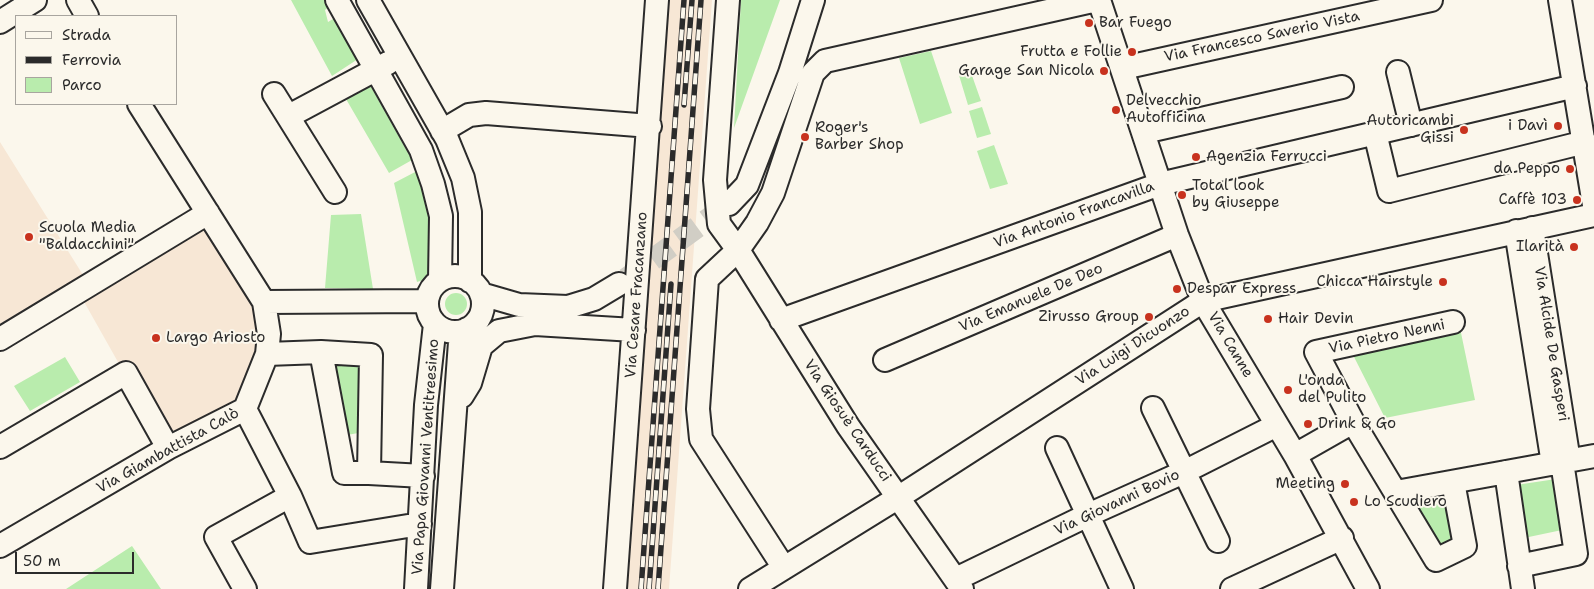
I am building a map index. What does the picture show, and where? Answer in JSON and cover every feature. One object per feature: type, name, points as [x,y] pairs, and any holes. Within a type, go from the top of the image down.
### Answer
[{"type":"street","points":[[0,22],[35,0]]},
{"type":"street","points":[[78,0],[86,15]]},
{"type":"street","points":[[337,0],[421,150],[433,184],[441,216],[440,280]]},
{"type":"street","points":[[368,0],[442,130],[463,178],[470,212],[475,287],[482,311],[473,324]]},
{"type":"street","name":"Via Cesare Fracanzano","points":[[615,589],[658,0]]},
{"type":"street","name":"Via Giosuè Carducci","points":[[728,0],[715,180],[720,224],[848,426],[959,584]]},
{"type":"street","points":[[729,204],[747,185],[790,73],[812,0]]},
{"type":"street","points":[[784,568],[701,439],[698,409],[707,278],[738,250],[757,223],[773,193],[814,73],[825,61],[1098,0]]},
{"type":"street","name":"Via Canne","points":[[1098,0],[1123,68],[1177,235],[1203,301],[1295,455],[1342,538],[1368,589]]},
{"type":"street","name":"Via Francesco Saverio Vista","points":[[1123,68],[1431,0]]},
{"type":"street","points":[[1560,0],[1588,147],[1594,205]]},
{"type":"street","points":[[289,116],[376,71],[400,56]]},
{"type":"street","points":[[1398,72],[1410,125]]},
{"type":"street","points":[[1144,132],[1342,86]]},
{"type":"street","name":"Via Antonio Francavilla","points":[[781,320],[1160,184],[1575,86]]},
{"type":"street","points":[[274,94],[335,192]]},
{"type":"street","name":"Via Giambattista Calò","points":[[0,546],[168,448],[245,409],[267,354],[269,334],[264,302],[140,105]]},
{"type":"street","points":[[442,130],[469,116],[486,114],[650,126]]},
{"type":"street","points":[[1375,133],[1389,191],[1588,147]]},
{"type":"street","points":[[0,339],[208,213]]},
{"type":"street","name":"Via Luigi Dicuonzo","points":[[750,589],[899,497],[1203,301],[1594,215]]},
{"type":"street","name":"Via Alcide De Gasperi","points":[[1519,566],[1576,554],[1524,230]]},
{"type":"street","name":"Via Emanuele De Deo","points":[[885,360],[1177,235]]},
{"type":"street","points":[[519,305],[450,332],[436,324],[430,317],[427,301],[429,293],[440,280],[455,276],[475,287],[519,305],[568,307],[594,299],[619,284]]},
{"type":"street","points":[[264,302],[427,301]]},
{"type":"street","name":"Via Pietro Nenni","points":[[1353,422],[1316,352],[1453,322]]},
{"type":"street","name":"Via Papa Giovanni Ventitreesimo","points":[[416,589],[426,405],[436,324]]},
{"type":"street","name":"Via Papa Giovanni Ventitreesimo","points":[[442,589],[460,342],[473,324]]},
{"type":"street","points":[[456,407],[470,383],[481,346],[498,331],[535,324],[634,330]]},
{"type":"street","points":[[267,354],[321,352],[371,355],[369,473]]},
{"type":"street","points":[[321,352],[344,473],[423,476]]},
{"type":"street","points":[[0,447],[126,374],[168,448]]},
{"type":"street","points":[[1153,408],[1218,540]]},
{"type":"street","points":[[245,409],[290,496],[310,542],[420,524]]},
{"type":"street","points":[[1295,455],[1353,422],[1436,560],[1465,546],[1453,482]]},
{"type":"street","name":"Via Giovanni Bovio","points":[[959,584],[1088,515],[1184,472],[1277,426]]},
{"type":"street","points":[[1057,448],[1122,589]]},
{"type":"street","points":[[1396,492],[1594,456]]},
{"type":"street","points":[[1506,472],[1523,589]]},
{"type":"street","points":[[245,589],[216,537],[290,496]]},
{"type":"street","points":[[1232,589],[1342,538]]},
{"type":"shaded area","points":[[668,0],[712,0],[669,589],[627,589]]},
{"type":"shaded area","name":"Scuola Media \"Baldacchini\"","points":[[0,142],[83,275],[0,324]]},
{"type":"shaded area","name":"Largo Ariosto","points":[[206,202],[267,299],[260,383],[167,460],[118,362],[74,284]]},
{"type":"green space","points":[[291,0],[328,0],[331,5],[325,10],[328,22],[338,16],[358,59],[332,76]]},
{"type":"green space","points":[[741,0],[780,0],[734,128]]},
{"type":"green space","points":[[931,51],[952,113],[920,124],[899,58]]},
{"type":"green space","points":[[969,67],[981,101],[968,105],[958,72]]},
{"type":"green space","points":[[370,85],[412,160],[389,173],[346,99]]},
{"type":"green space","points":[[982,107],[991,134],[977,138],[969,111]]},
{"type":"green space","points":[[994,145],[1008,184],[990,189],[977,151]]},
{"type":"green space","points":[[417,171],[432,231],[429,278],[417,282],[394,183]]},
{"type":"green space","points":[[361,214],[373,289],[325,288],[331,215]]},
{"type":"green space","points":[[456,293],[464,296],[467,304],[464,312],[456,315],[448,312],[445,304],[448,296]]},
{"type":"green space","points":[[1460,328],[1475,400],[1385,418],[1352,353]]},
{"type":"green space","points":[[65,357],[80,382],[30,411],[14,386]]},
{"type":"green space","points":[[365,360],[364,432],[347,435],[335,361]]},
{"type":"green space","points":[[1556,479],[1562,530],[1524,538],[1516,485]]},
{"type":"green space","points":[[1453,501],[1459,544],[1438,551],[1413,508]]},
{"type":"green space","points":[[132,546],[161,589],[66,589]]},
{"type":"tunnel","points":[[626,279],[729,204]]},
{"type":"railway","points":[[641,589],[684,0]]},
{"type":"railway","points":[[684,105],[692,0]]},
{"type":"railway","points":[[658,589],[701,0]]},
{"type":"railway","points":[[649,589],[671,284]]},
{"type":"place","name":"Bar Fuego","points":[[1089,23]]},
{"type":"place","name":"Frutta e Follie","points":[[1132,52]]},
{"type":"place","name":"Garage San Nicola","points":[[1104,71]]},
{"type":"place","name":"Delvecchio Autofficina","points":[[1116,110]]},
{"type":"place","name":"i Davì","points":[[1558,126]]},
{"type":"place","name":"Autoricambi Gissi","points":[[1464,130]]},
{"type":"place","name":"Roger's Barber Shop","points":[[805,137]]},
{"type":"place","name":"Agenzia Ferrucci","points":[[1196,157]]},
{"type":"place","name":"da Peppo","points":[[1570,169]]},
{"type":"place","name":"Total look by Giuseppe","points":[[1182,195]]},
{"type":"place","name":"Caffè 103","points":[[1577,200]]},
{"type":"place","name":"Scuola Media \"Baldacchini\"","points":[[29,237]]},
{"type":"place","name":"Ilarità","points":[[1574,247]]},
{"type":"place","name":"Chicca Hairstyle","points":[[1443,282]]},
{"type":"place","name":"Despar Express","points":[[1177,289]]},
{"type":"place","name":"Zirusso Group","points":[[1149,317]]},
{"type":"place","name":"Hair Devin","points":[[1268,319]]},
{"type":"place","name":"Largo Ariosto","points":[[156,338]]},
{"type":"place","name":"L'onda del Pulito","points":[[1288,390]]},
{"type":"place","name":"Drink & Go","points":[[1308,424]]},
{"type":"place","name":"Meeting","points":[[1345,484]]},
{"type":"place","name":"Lo Scudiero","points":[[1354,502]]}]
